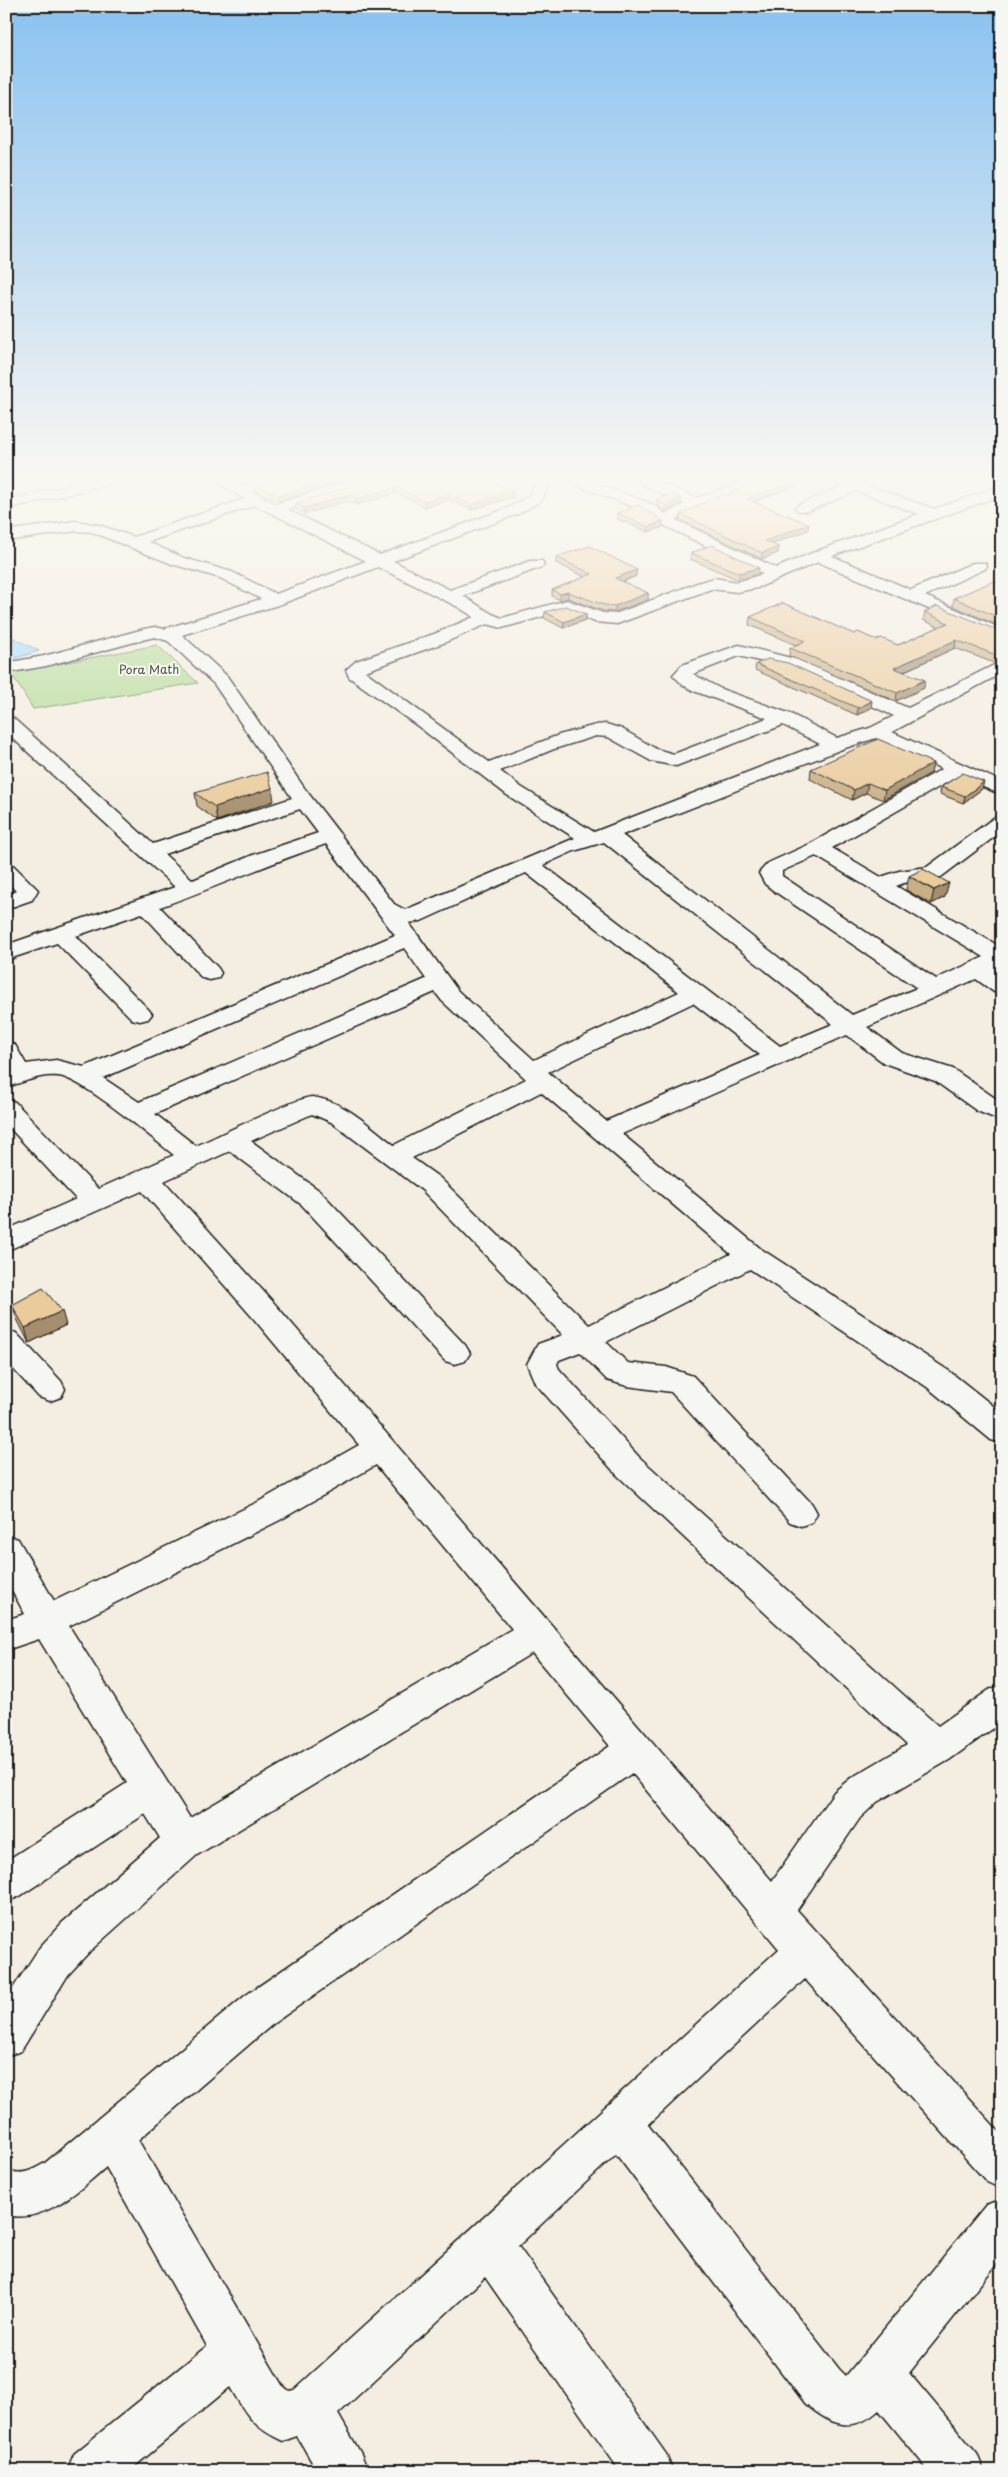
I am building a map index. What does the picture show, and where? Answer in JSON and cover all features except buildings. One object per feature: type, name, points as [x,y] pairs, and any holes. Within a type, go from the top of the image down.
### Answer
[{"type":"street","points":[[269,597],[275,600]]},
{"type":"street","points":[[166,634],[285,597]]},
{"type":"street","points":[[449,597],[464,603],[486,618],[502,623],[567,605],[601,618],[618,619],[676,597]]},
{"type":"street","points":[[912,597],[1002,635]]},
{"type":"street","points":[[486,618],[440,638],[362,665],[355,670],[355,673],[514,791],[599,836],[896,1061],[942,1074],[981,1104],[1002,1113]]},
{"type":"street","points":[[6,668],[46,661],[144,634],[155,632],[174,637],[222,680],[304,801],[401,927],[450,996],[537,1076],[751,1256],[938,1379],[1002,1431]]},
{"type":"street","points":[[835,745],[784,718],[703,687],[682,675],[688,669],[739,650],[762,658],[793,664],[910,716]]},
{"type":"street","points":[[83,1077],[401,927],[413,916],[528,864],[835,745],[878,732],[1000,669]]},
{"type":"street","points":[[486,770],[598,729],[619,735],[658,758],[676,760],[784,718]]},
{"type":"street","points":[[6,722],[190,889]]},
{"type":"street","points":[[878,732],[1002,789]]},
{"type":"street","points":[[935,989],[772,879],[770,873],[775,867],[816,848],[958,768]]},
{"type":"street","points":[[149,852],[304,801]]},
{"type":"street","points":[[879,886],[900,877],[933,872],[1002,821]]},
{"type":"street","points":[[6,953],[146,905],[190,889],[260,858],[331,835]]},
{"type":"street","points":[[603,1132],[978,970],[1001,956],[816,848]]},
{"type":"street","points":[[528,864],[777,1056]]},
{"type":"street","points":[[6,869],[27,890],[24,894],[6,903]]},
{"type":"street","points":[[146,905],[210,973]]},
{"type":"street","points":[[61,934],[140,1014]]},
{"type":"street","points":[[978,970],[1002,987]]},
{"type":"street","points":[[136,1113],[439,982]]},
{"type":"street","points":[[392,1157],[537,1076],[695,994]]},
{"type":"street","points":[[6,1050],[14,1065],[7,1077]]},
{"type":"street","points":[[7,1077],[60,1068],[74,1071],[136,1113],[193,1157]]},
{"type":"street","points":[[6,1241],[310,1105],[324,1108],[340,1116],[392,1157],[432,1184],[584,1340],[618,1372],[634,1377],[668,1377],[682,1384],[801,1513]]},
{"type":"street","points":[[6,1108],[94,1201]]},
{"type":"street","points":[[232,1140],[311,1198],[455,1353]]},
{"type":"street","points":[[146,1178],[264,1311],[806,1952],[1002,2167]]},
{"type":"street","points":[[751,1256],[584,1340],[548,1352],[542,1364],[546,1375],[628,1466],[936,1748]]},
{"type":"street","points":[[6,1341],[50,1389]]},
{"type":"street","points":[[6,1634],[47,1620],[269,1511],[380,1448]]},
{"type":"street","points":[[6,1550],[184,1842]]},
{"type":"street","points":[[6,2036],[54,1961],[76,1937],[184,1842],[536,1633]]},
{"type":"street","points":[[773,1912],[847,1805],[864,1790],[936,1748],[1002,1701]]},
{"type":"street","points":[[6,2192],[12,2196],[32,2194],[53,2182],[260,2009],[635,1750]]},
{"type":"street","points":[[6,1883],[150,1789]]},
{"type":"street","points":[[111,2135],[265,2402],[283,2416],[308,2409],[806,1952]]},
{"type":"street","points":[[619,2124],[822,2386],[839,2401],[855,2400],[880,2374],[1002,2221]]},
{"type":"street","points":[[488,2243],[649,2471]]},
{"type":"street","points":[[90,2471],[237,2351]]},
{"type":"street","points":[[880,2374],[960,2471]]},
{"type":"street","points":[[308,2409],[344,2471]]},
{"type":"green space","name":"Pora Math","points":[[157,645],[198,683],[33,709],[11,673]]},
{"type":"water","points":[[6,634],[39,651],[6,661]]}]
